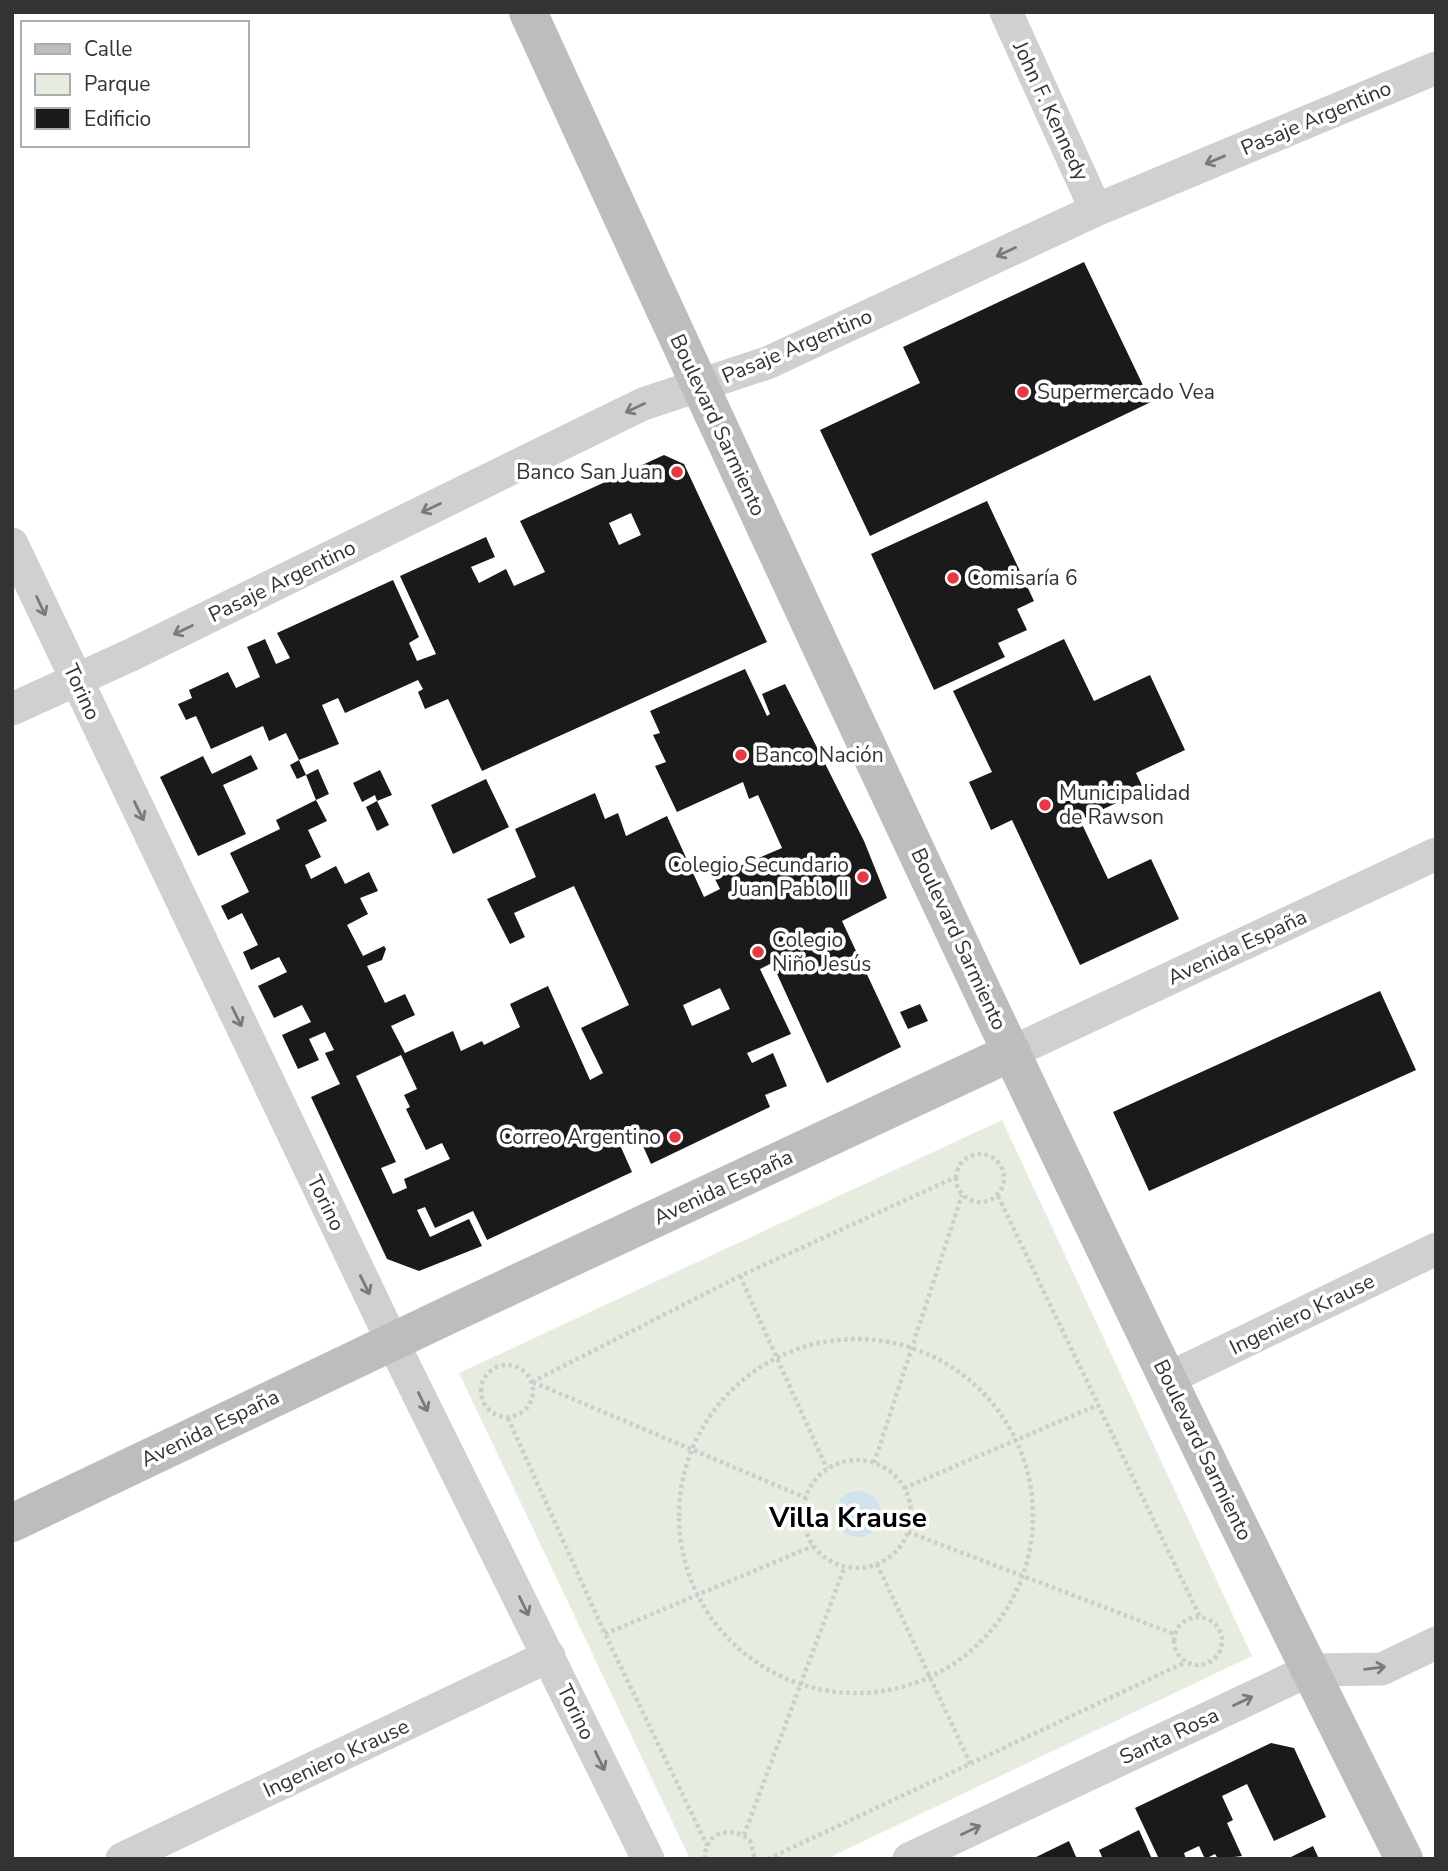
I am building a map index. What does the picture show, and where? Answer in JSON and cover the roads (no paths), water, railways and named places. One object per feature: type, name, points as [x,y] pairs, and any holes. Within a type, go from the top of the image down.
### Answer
[{"type":"street","name":"Boulevard Sarmiento","points":[[528,12],[1012,1052],[1404,1859]]},
{"type":"street","name":"John F. Kennedy","points":[[1006,12],[1097,210]]},
{"type":"street","name":"Pasaje Argentino","points":[[12,709],[643,404],[766,363],[1097,210],[1436,68]]},
{"type":"street","name":"Torino","points":[[12,544],[392,1341],[648,1859]]},
{"type":"street","name":"Avenida España","points":[[12,1523],[392,1341],[1436,854]]},
{"type":"street","name":"Ingeniero Krause","points":[[1169,1378],[1436,1249]]},
{"type":"street","name":"Santa Rosa","points":[[909,1859],[1310,1670],[1382,1669],[1436,1643]]},
{"type":"street","name":"Ingeniero Krause","points":[[122,1859],[549,1656]]},
{"type":"water","points":[[858,1491],[874,1498],[881,1514],[874,1530],[858,1537],[842,1530],[835,1514],[842,1498]]},
{"type":"place","name":"Supermercado Vea","points":[[1023,392]]},
{"type":"place","name":"Banco San Juan","points":[[677,472]]},
{"type":"place","name":"Comisaría 6","points":[[953,578]]},
{"type":"place","name":"Banco Nación","points":[[741,755]]},
{"type":"place","name":"Municipalidad de Rawson","points":[[1045,805]]},
{"type":"place","name":"Colegio Secundario Juan Pablo II","points":[[863,877]]},
{"type":"place","name":"Colegio Niño Jesús","points":[[758,952]]},
{"type":"place","name":"Correo Argentino","points":[[675,1137]]},
{"type":"district","name":"Villa Krause","points":[[848,1518]]}]
